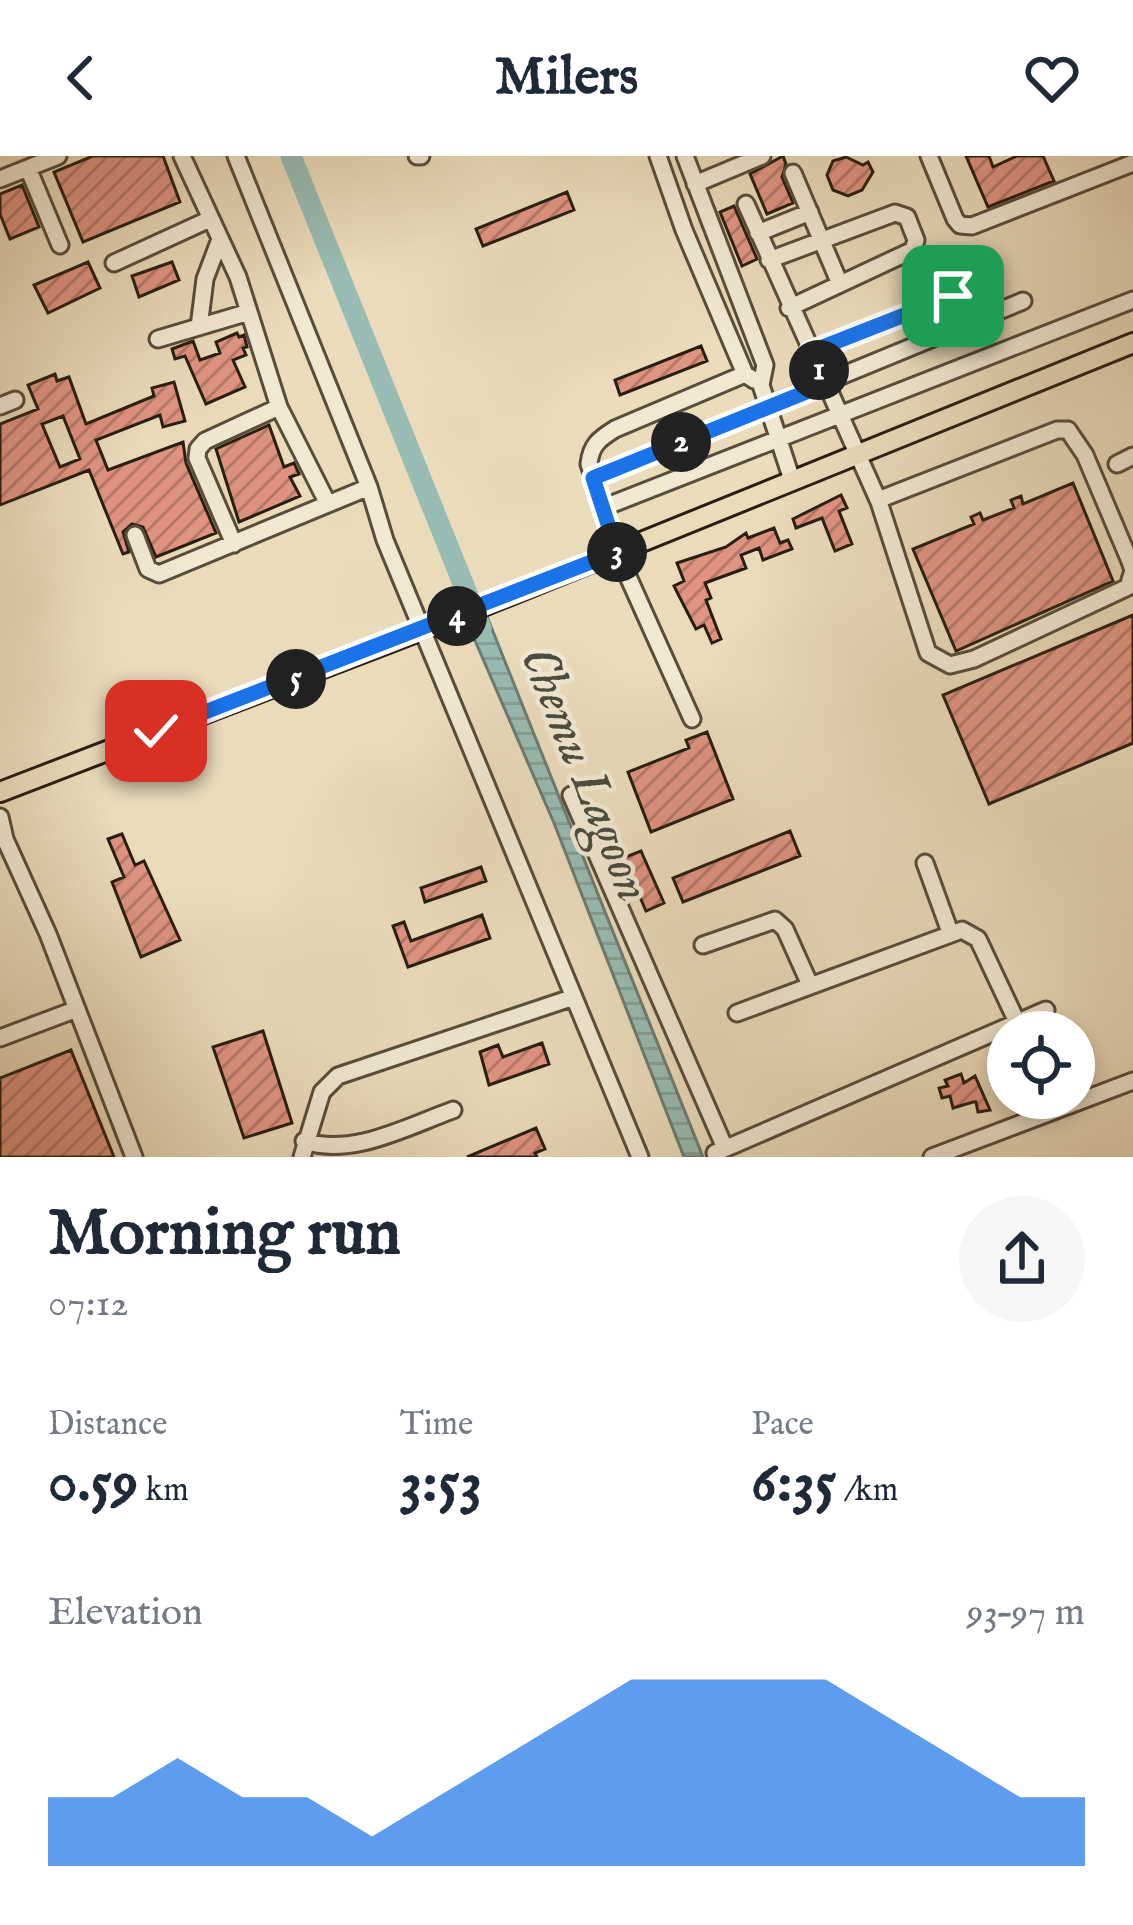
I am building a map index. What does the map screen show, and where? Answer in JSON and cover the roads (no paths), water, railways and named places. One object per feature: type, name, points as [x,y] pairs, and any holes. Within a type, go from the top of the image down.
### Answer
[{"type":"main road","points":[[0,792],[461,615],[1133,343]]},
{"type":"street","points":[[0,179],[58,156]]},
{"type":"street","points":[[182,156],[238,277],[279,407],[328,504]]},
{"type":"street","points":[[236,156],[370,487],[385,540],[640,1157]]},
{"type":"street","points":[[658,156],[746,374],[761,386]]},
{"type":"street","points":[[685,156],[765,365],[761,386],[793,480]]},
{"type":"street","points":[[695,184],[762,156]]},
{"type":"street","points":[[929,156],[955,219],[960,225],[972,226],[1133,163]]},
{"type":"street","points":[[28,168],[60,244]]},
{"type":"street","points":[[794,173],[840,284]]},
{"type":"street","points":[[746,204],[878,500],[928,653],[950,665],[974,659],[1128,587],[1129,560],[1085,455],[1068,430],[1057,430],[878,500]]},
{"type":"street","points":[[758,233],[810,212]]},
{"type":"street","points":[[769,260],[895,213],[907,217],[916,240],[914,250],[789,308]]},
{"type":"street","points":[[113,263],[210,219]]},
{"type":"street","points":[[684,230],[709,220]]},
{"type":"street","points":[[199,327],[205,279],[219,242]]},
{"type":"street","points":[[810,352],[953,296]]},
{"type":"street","points":[[602,508],[1133,300]]},
{"type":"street","points":[[593,478],[1023,301]]},
{"type":"street","points":[[158,339],[249,312]]},
{"type":"street","points":[[692,719],[617,552],[593,478],[590,450],[599,439],[746,374]]},
{"type":"street","points":[[234,544],[197,458],[198,449],[218,434],[279,407]]},
{"type":"street","points":[[136,535],[148,569],[159,574],[370,487]]},
{"type":"street","points":[[571,795],[716,1154],[987,1035]]},
{"type":"street","points":[[0,817],[2,836],[134,1157]]},
{"type":"street","points":[[925,863],[950,932]]},
{"type":"street","points":[[703,945],[775,920],[781,923],[810,985]]},
{"type":"street","points":[[737,1013],[962,930],[978,939],[1012,1011]]},
{"type":"street","points":[[453,1110],[346,1153],[303,1149],[322,1092],[338,1076],[574,997]]},
{"type":"street","points":[[0,1038],[77,1009]]},
{"type":"street","points":[[932,1157],[1133,1081]]},
{"type":"water","points":[[486,614],[703,1157],[684,1157],[554,823],[467,622]]},
{"type":"waterway","name":"Chemu Lagoon","points":[[291,156],[481,628]]}]
